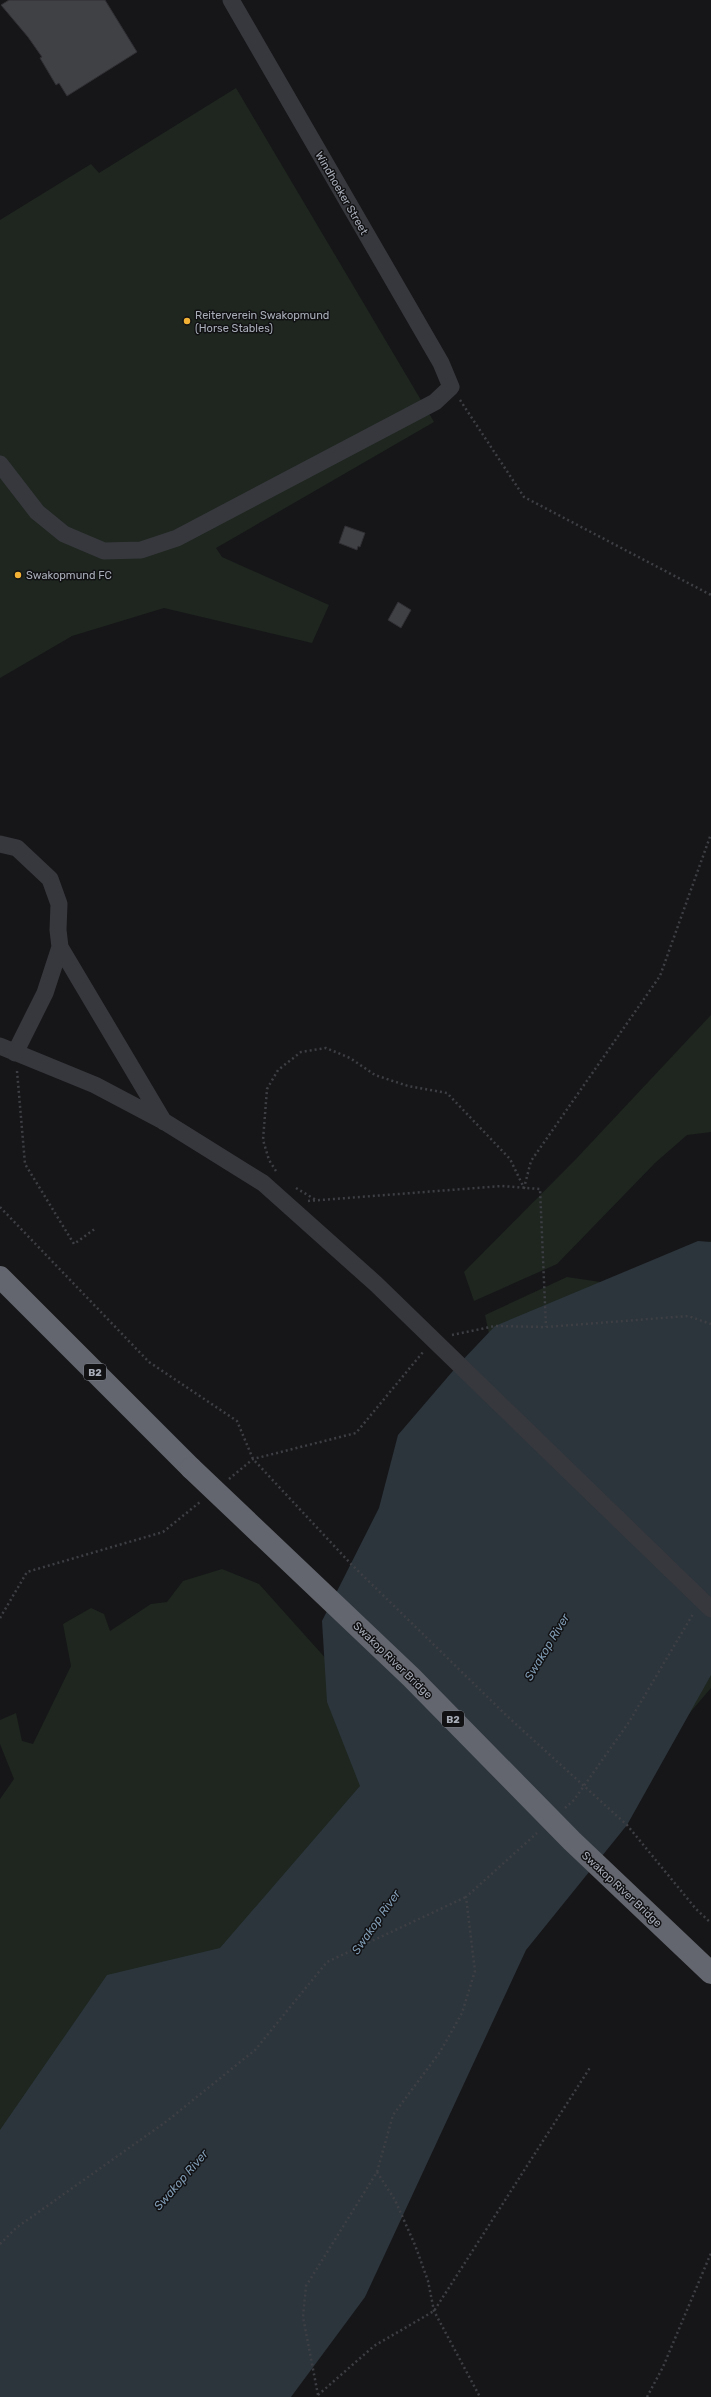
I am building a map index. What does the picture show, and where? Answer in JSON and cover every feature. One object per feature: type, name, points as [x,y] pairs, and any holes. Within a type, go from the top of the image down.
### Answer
[{"type":"highway","name":"Swakop River Bridge","points":[[0,1276],[191,1468],[411,1677],[572,1840],[711,1973]]},
{"type":"street","name":"Windhoeker Street","points":[[231,0],[441,363],[451,387]]},
{"type":"street","points":[[0,464],[37,512],[64,534],[104,551],[141,550],[177,538],[435,402],[451,387]]},
{"type":"street","points":[[0,844],[17,848],[50,879],[59,904],[58,930],[60,947],[165,1122]]},
{"type":"street","points":[[60,947],[45,993],[8,1050],[95,1085],[165,1122],[263,1183],[376,1284],[706,1605]]},
{"type":"path","points":[[451,387],[524,497],[711,595]]},
{"type":"path","points":[[524,1188],[531,1161],[660,976],[711,834]]},
{"type":"path","points":[[280,1176],[269,1160],[263,1140],[267,1089],[278,1070],[301,1052],[326,1048],[350,1058],[375,1075],[408,1086],[447,1093],[510,1159],[524,1188]]},
{"type":"path","points":[[8,1050],[25,1164],[74,1244],[96,1228]]},
{"type":"path","points":[[290,1184],[316,1200]]},
{"type":"path","points":[[286,1203],[502,1186],[540,1189],[546,1326]]},
{"type":"path","points":[[0,1207],[149,1362],[237,1422],[253,1459],[351,1564],[507,1716],[585,1785],[627,1825],[696,1909],[711,1923]]},
{"type":"path","points":[[433,1340],[495,1326],[546,1326],[688,1316],[711,1324]]},
{"type":"path","points":[[563,1810],[574,1800],[629,1722],[706,1605]]},
{"type":"path","points":[[0,2244],[16,2228],[167,2122],[255,2050],[327,1962],[466,1896],[540,1830]]},
{"type":"path","points":[[318,2396],[303,2317],[306,2286],[377,2172],[393,2115],[440,2052],[462,2012],[475,1971],[466,1896]]},
{"type":"path","points":[[318,2396],[374,2346],[434,2311],[591,2066]]},
{"type":"path","points":[[377,2172],[395,2200],[415,2245],[428,2281],[434,2311],[480,2397]]},
{"type":"path","points":[[647,2397],[663,2367],[711,2253]]},
{"type":"shaded area","name":"Reiterverein Swakopmund (Horse Stables)","points":[[236,88],[434,422],[216,548],[222,557],[329,605],[312,643],[164,608],[72,636],[0,678],[0,220],[91,164],[99,173]]},
{"type":"shaded area","points":[[711,1015],[711,1132],[687,1135],[655,1163],[557,1264],[474,1301],[464,1272],[576,1159]]},
{"type":"shaded area","points":[[711,1241],[711,1282],[495,1362],[485,1315],[567,1277],[634,1287]]},
{"type":"shaded area","points":[[711,1336],[711,1688],[647,1763],[0,2397],[0,1799],[14,1779],[0,1744],[0,1720],[16,1713],[22,1741],[33,1744],[71,1666],[63,1624],[91,1608],[104,1614],[110,1631],[151,1604],[167,1602],[183,1581],[222,1569],[259,1584],[389,1729]]},
{"type":"water","name":"Swakop River","points":[[698,1241],[711,1242],[711,1675],[627,1825],[526,1950],[365,2297],[291,2397],[0,2397],[0,2130],[107,1975],[220,1948],[360,1786],[327,1702],[322,1621],[379,1508],[398,1435],[458,1365],[495,1326]]},
{"type":"building","points":[[9,0],[105,0],[137,52],[67,96],[59,83],[56,85],[40,58],[42,57],[28,37],[1,5]]},
{"type":"building","points":[[345,526],[365,533],[360,547],[358,546],[357,550],[339,543]]},
{"type":"building","points":[[398,602],[411,610],[401,628],[388,620]]},
{"type":"place","name":"Reiterverein Swakopmund (Horse Stables)","points":[[187,321]]},
{"type":"place","name":"Swakopmund FC","points":[[18,575]]}]
